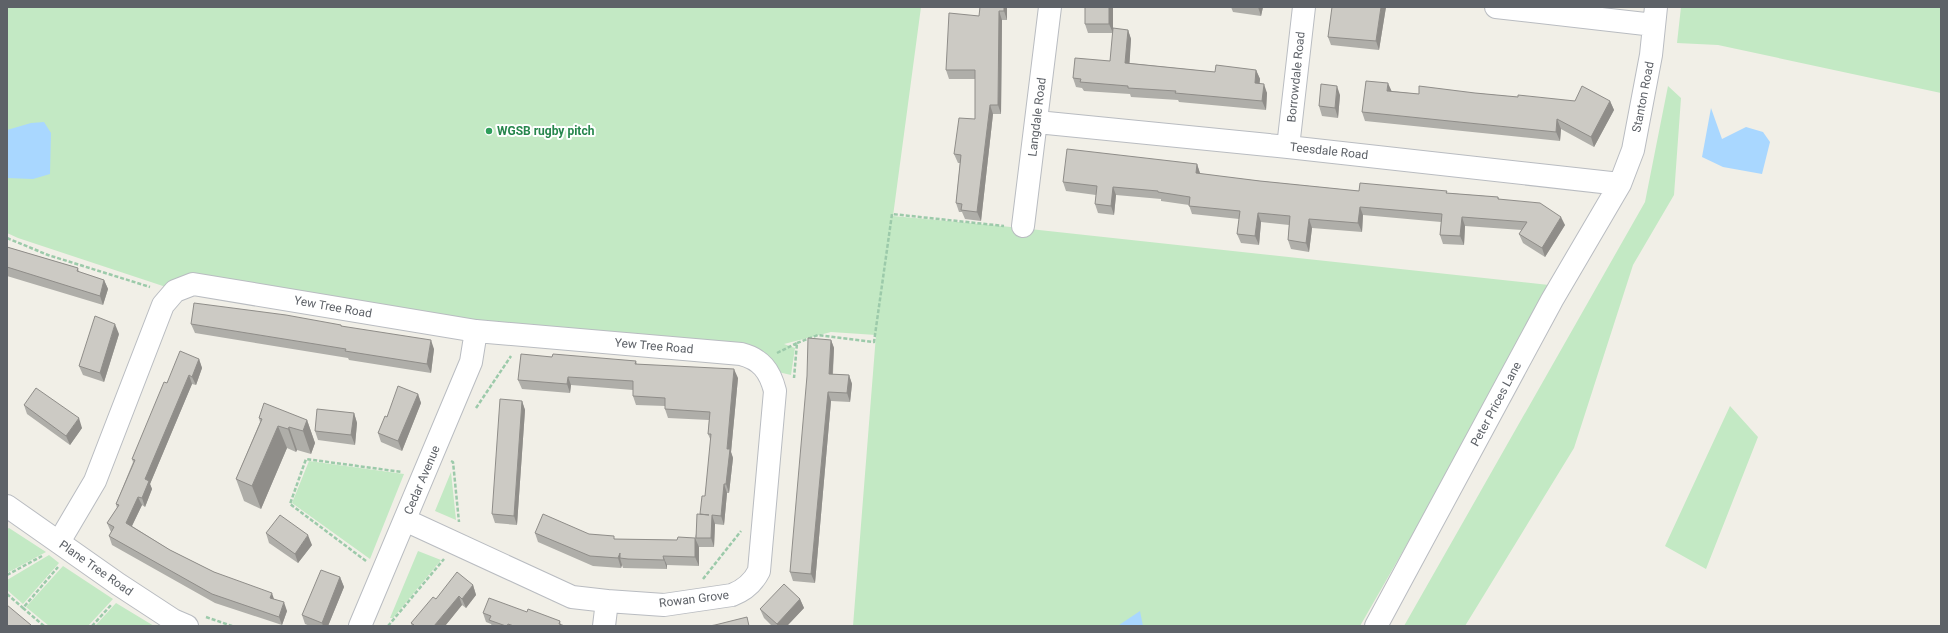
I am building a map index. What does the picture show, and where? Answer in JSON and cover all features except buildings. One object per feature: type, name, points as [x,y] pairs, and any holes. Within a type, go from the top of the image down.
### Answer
[{"type":"street","name":"Langdale Road","points":[[1023,226],[1050,7]]},
{"type":"street","name":"Borrowdale Road","points":[[1288,147],[1304,7]]},
{"type":"street","points":[[1496,7],[1655,16]]},
{"type":"street","name":"Stanton Road","points":[[1620,184],[1633,150],[1651,55],[1655,16]]},
{"type":"street","name":"Teesdale Road","points":[[1037,122],[1288,147],[1620,184]]},
{"type":"street","name":"Peter Prices Lane","points":[[1376,626],[1552,300],[1620,184]]},
{"type":"street","name":"Yew Tree Road","points":[[64,546],[94,481],[163,305],[175,291],[193,284],[476,331],[741,354],[755,358],[761,364]]},
{"type":"street","name":"Cedar Avenue","points":[[360,626],[471,362],[476,331]]},
{"type":"street","name":"Rowan Grove","points":[[405,520],[448,548],[572,597],[664,605],[732,595],[740,592],[754,582],[759,571],[776,391],[773,381],[761,364]]},
{"type":"street","name":"Plane Tree Road","points":[[7,507],[125,589],[173,620],[187,626]]},
{"type":"street","points":[[604,626],[607,601]]},
{"type":"path","points":[[761,364],[797,344],[818,335],[874,342],[892,214],[1022,228],[1023,226]]},
{"type":"path","points":[[7,238],[48,255],[172,294]]},
{"type":"path","points":[[794,382],[797,344]]},
{"type":"path","points":[[474,410],[513,353]]},
{"type":"path","points":[[434,453],[453,462]]},
{"type":"path","points":[[388,626],[448,548],[460,525],[453,462],[456,456]]},
{"type":"path","points":[[381,574],[290,504],[306,459],[424,475]]},
{"type":"path","points":[[700,582],[744,526]]},
{"type":"path","points":[[7,575],[64,546]]},
{"type":"path","points":[[23,608],[64,546]]},
{"type":"path","points":[[92,626],[125,589]]},
{"type":"path","points":[[7,594],[44,626]]},
{"type":"green space","points":[[7,7],[921,7],[893,216],[1001,226],[1549,285],[1426,511],[1360,626],[853,626],[876,335],[831,332],[784,344],[795,348],[791,375],[774,371],[759,351],[475,322],[169,288],[18,238],[7,233]]},
{"type":"green space","points":[[1681,7],[1941,7],[1941,93],[1718,45],[1677,43]]},
{"type":"green space","points":[[1668,86],[1681,98],[1674,195],[1633,265],[1574,448],[1465,626],[1404,626],[1645,202]]},
{"type":"green space","points":[[1730,406],[1758,437],[1706,569],[1665,546]]},
{"type":"green space","points":[[309,461],[404,474],[370,559],[292,503]]},
{"type":"green space","points":[[451,472],[456,520],[435,511]]},
{"type":"green space","points":[[9,528],[46,552],[7,573],[7,529]]},
{"type":"green space","points":[[418,551],[441,560],[393,618],[390,618]]},
{"type":"green space","points":[[49,555],[59,563],[23,604],[7,590],[7,580]]},
{"type":"green space","points":[[63,566],[113,599],[88,626],[49,626],[26,607]]},
{"type":"green space","points":[[116,603],[154,626],[95,626]]},
{"type":"water","points":[[1711,108],[1722,139],[1746,127],[1763,132],[1770,142],[1762,174],[1723,167],[1702,157]]},
{"type":"water","points":[[44,122],[51,133],[50,174],[33,179],[7,178],[7,130],[31,123]]},
{"type":"water","points":[[1140,611],[1143,626],[1116,626],[1119,625]]},
{"type":"place","name":"WGSB rugby pitch","points":[[489,131]]}]
